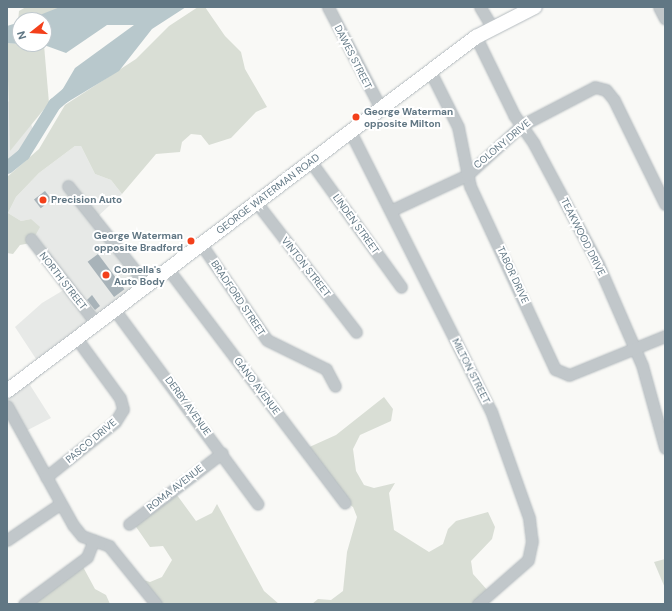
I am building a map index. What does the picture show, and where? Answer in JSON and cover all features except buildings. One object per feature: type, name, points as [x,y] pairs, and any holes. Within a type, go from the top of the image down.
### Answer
[{"type":"main road","name":"GEORGE WATERMAN ROAD","points":[[7,391],[77,339],[146,284],[311,162],[380,107],[476,37],[492,27],[535,7]]},
{"type":"street","name":"DAWES STREET","points":[[328,7],[380,107]]},
{"type":"street","points":[[480,7],[492,27]]},
{"type":"street","points":[[659,7],[665,19]]},
{"type":"street","name":"TEAKWOOD DRIVE","points":[[476,37],[598,264],[636,348],[665,448]]},
{"type":"street","name":"TABOR DRIVE","points":[[430,71],[458,127],[466,156],[467,175],[555,369],[569,375],[665,336]]},
{"type":"street","name":"COLONY DRIVE","points":[[392,210],[467,175],[522,125],[586,90],[606,90],[665,204]]},
{"type":"street","name":"MILTON STREET","points":[[350,131],[392,210],[491,411],[532,530],[528,560],[478,604]]},
{"type":"street","name":"LINDEN STREET","points":[[311,162],[401,286]]},
{"type":"street","points":[[68,186],[146,284]]},
{"type":"street","name":"VINTON STREET","points":[[256,202],[356,332]]},
{"type":"street","name":"NORTH STREET","points":[[31,239],[96,323]]},
{"type":"street","name":"BRADFORD STREET","points":[[201,244],[267,340],[326,369],[335,386]]},
{"type":"street","name":"GANO AVENUE","points":[[168,269],[345,503]]},
{"type":"street","name":"DERBY AVENUE","points":[[114,309],[222,453],[258,504]]},
{"type":"street","name":"PASCO DRIVE","points":[[46,477],[115,422],[123,409],[120,398],[77,339]]},
{"type":"street","points":[[7,406],[60,504],[82,536],[108,546],[156,604]]},
{"type":"street","name":"ROMA AVENUE","points":[[129,524],[222,453]]},
{"type":"street","points":[[7,540],[60,504]]},
{"type":"street","points":[[24,604],[87,557],[94,540]]},
{"type":"shaded area","points":[[26,7],[80,7],[52,17],[52,12],[19,11]]},
{"type":"shaded area","points":[[60,7],[186,7],[152,29],[119,71],[66,103],[54,104],[75,68],[134,25],[107,25],[66,53],[52,48],[52,12],[47,12]]},
{"type":"shaded area","points":[[198,7],[205,7],[225,36],[241,52],[245,69],[267,107],[256,112],[231,138],[209,145],[201,135],[191,134],[182,142],[180,152],[156,154],[122,194],[111,180],[95,174],[81,146],[75,146],[39,173],[16,197],[8,213],[21,221],[31,219],[40,227],[31,243],[20,245],[13,254],[7,253],[7,177],[39,149],[65,105],[136,59],[169,26]]},
{"type":"shaded area","points":[[12,24],[12,43],[7,43],[7,26]]},
{"type":"shaded area","points":[[7,43],[12,43],[12,52],[45,52],[49,103],[10,151]]},
{"type":"shaded area","points":[[7,100],[31,124],[36,137],[7,166]]},
{"type":"shaded area","points":[[75,146],[81,146],[95,174],[111,180],[122,194],[96,218],[147,286],[44,362],[47,370],[30,385],[51,418],[24,432],[7,401],[7,389],[38,362],[15,327],[42,303],[67,288],[38,247],[31,219],[21,221],[8,213],[16,197],[39,173]]},
{"type":"shaded area","points":[[384,397],[393,409],[391,421],[360,435],[353,449],[356,471],[364,485],[374,488],[395,483],[389,493],[394,530],[429,552],[443,544],[448,529],[456,521],[488,512],[495,527],[492,539],[471,561],[473,574],[489,592],[482,604],[312,604],[318,599],[331,600],[343,591],[347,552],[357,517],[353,507],[346,502],[305,449],[336,435]]},
{"type":"shaded area","points":[[174,491],[196,521],[212,513],[217,504],[264,591],[279,604],[149,604],[140,579],[150,582],[162,577],[172,560],[163,546],[150,547],[132,521]]},
{"type":"shaded area","points":[[665,559],[665,588],[654,562]]},
{"type":"shaded area","points":[[82,565],[95,589],[106,595],[110,604],[28,604]]},
{"type":"waterway","points":[[7,167],[23,154],[54,104],[67,93]]},
{"type":"place","name":"George Waterman opposite Milton","points":[[356,117]]},
{"type":"place","name":"Precision Auto","points":[[43,200]]},
{"type":"place","name":"George Waterman opposite Bradford","points":[[191,241]]},
{"type":"place","name":"Comella's Auto Body","points":[[106,275]]}]
